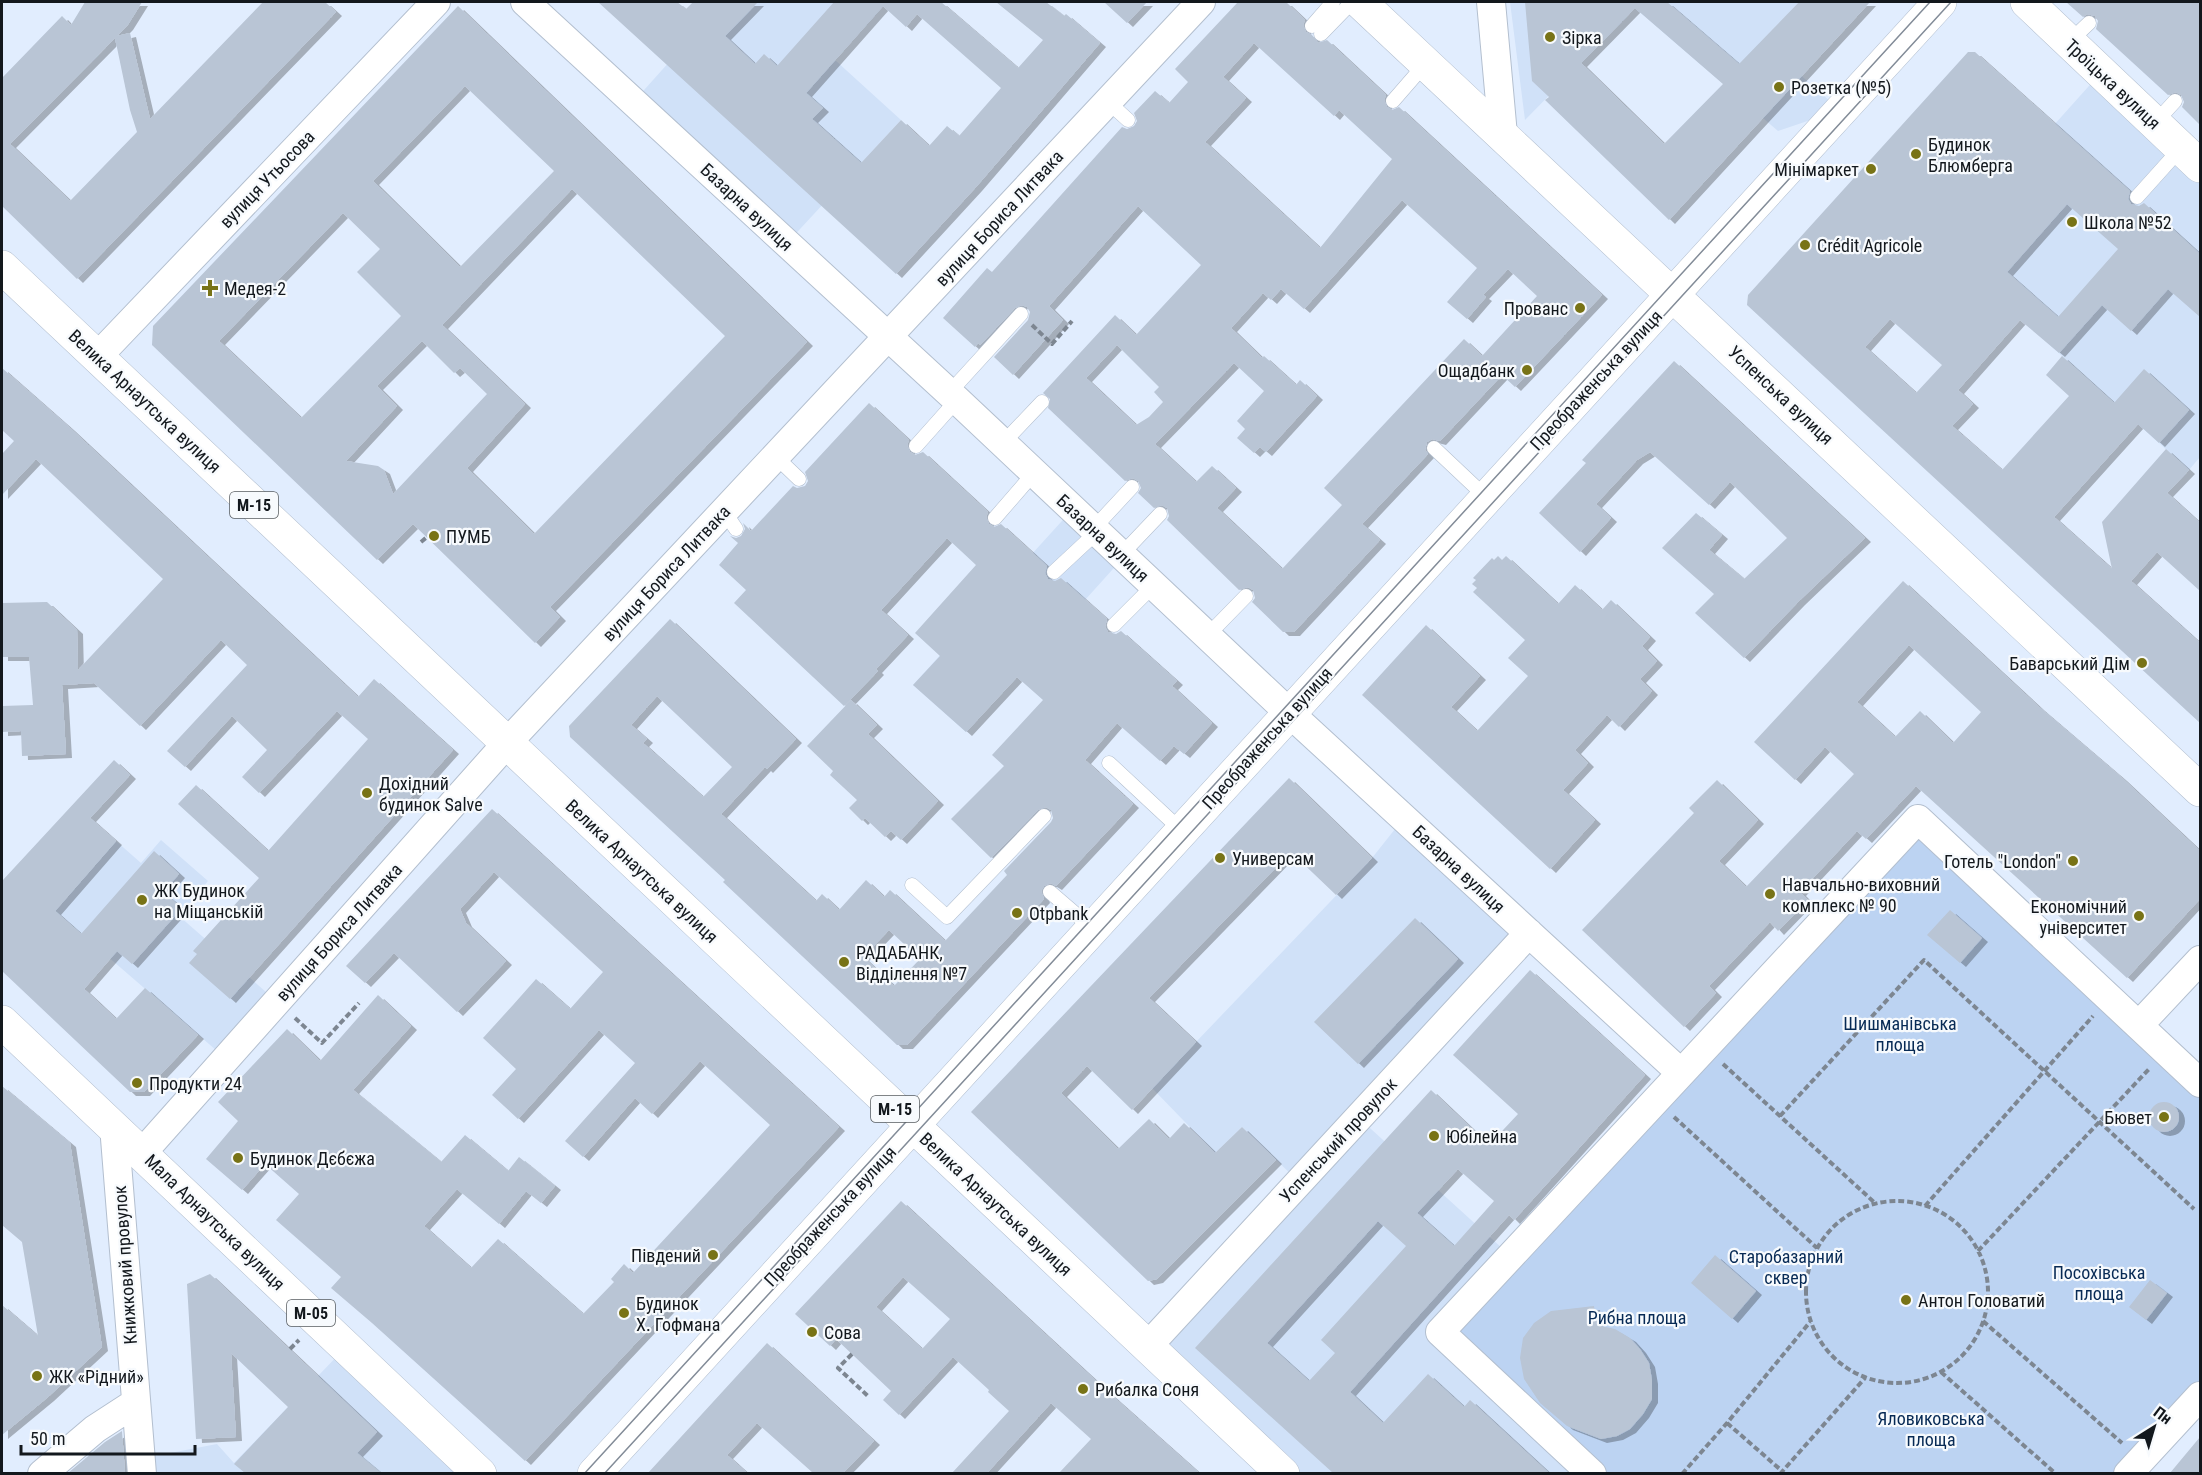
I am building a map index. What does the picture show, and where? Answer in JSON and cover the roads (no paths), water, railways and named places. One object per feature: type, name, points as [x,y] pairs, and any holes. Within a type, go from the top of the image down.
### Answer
[{"type":"main road","name":"Успенська вулиця","points":[[1360,2],[2200,789]]},
{"type":"main road","name":"Преображенська вулиця","points":[[594,1473],[1940,2]]},
{"type":"main road","name":"Троїцька вулиця","points":[[2027,2],[2079,33],[2165,112],[2191,157]]},
{"type":"main road","name":"Велика Арнаутська вулиця","points":[[2,267],[1283,1473]]},
{"type":"main road","name":"Мала Арнаутська вулиця","points":[[2,1022],[480,1473]]},
{"type":"street","name":"вулиця Утьосова","points":[[98,356],[436,2]]},
{"type":"street","name":"Базарна вулиця","points":[[525,2],[1003,442],[1034,474],[1207,636],[1681,1073]]},
{"type":"street","name":"вулиця Бориса Литвака","points":[[142,1153],[507,743],[730,520],[775,456],[1201,2]]},
{"type":"street","points":[[1491,2],[1503,135]]},
{"type":"street","points":[[1592,1473],[1440,1332],[1918,819],[2200,1083]]},
{"type":"street","name":"Успенський провулок","points":[[1147,1347],[1529,933]]},
{"type":"street","points":[[2139,1025],[2200,960]]},
{"type":"street","name":"Книжковий провулок","points":[[114,1126],[142,1473]]},
{"type":"street","points":[[2135,1467],[2200,1396]]},
{"type":"street","points":[[42,1473],[95,1429],[135,1403]]},
{"type":"lane","points":[[1333,2],[1316,30],[1352,2]]},
{"type":"lane","points":[[1393,101],[1426,63]]},
{"type":"lane","points":[[1107,102],[1128,120]]},
{"type":"lane","points":[[2137,197],[2191,157]]},
{"type":"lane","points":[[916,446],[953,396],[1021,314]]},
{"type":"lane","points":[[1003,442],[1042,402]]},
{"type":"lane","points":[[1434,448],[1487,498]]},
{"type":"lane","points":[[775,456],[799,479]]},
{"type":"lane","points":[[994,518],[1034,474]]},
{"type":"lane","points":[[1054,572],[1096,530],[1132,487]]},
{"type":"lane","points":[[1121,555],[1160,514]]},
{"type":"lane","points":[[1114,625],[1154,585]]},
{"type":"lane","points":[[1207,636],[1246,596]]},
{"type":"lane","points":[[1109,763],[1182,831]]},
{"type":"lane","points":[[912,885],[947,917],[1015,856],[1044,816]]},
{"type":"lane","points":[[1050,892],[1093,928]]},
{"type":"tram line","points":[[584,1474],[1930,2]]},
{"type":"tram line","points":[[604,1474],[1951,2]]},
{"type":"place","name":"Зірка","points":[[1550,37]]},
{"type":"place","name":"Розетка (№5)","points":[[1779,87]]},
{"type":"place","name":"Будинок Блюмберга","points":[[1916,154]]},
{"type":"place","name":"Мінімаркет","points":[[1871,169]]},
{"type":"place","name":"Школа №52","points":[[2072,222]]},
{"type":"place","name":"Crédit Agricole","points":[[1805,245]]},
{"type":"place","name":"Медея-2","points":[[210,288]]},
{"type":"place","name":"Прованс","points":[[1580,308]]},
{"type":"place","name":"Ощадбанк","points":[[1527,370]]},
{"type":"place","name":"ПУМБ","points":[[434,536]]},
{"type":"place","name":"Баварський Дім","points":[[2142,663]]},
{"type":"place","name":"Дохідний будинок Salve","points":[[367,793]]},
{"type":"place","name":"Универсам","points":[[1220,858]]},
{"type":"place","name":"Готель \"London\"","points":[[2073,861]]},
{"type":"place","name":"Навчально-виховний комплекс № 90","points":[[1770,894]]},
{"type":"place","name":"ЖК Будинок на Міщанській","points":[[142,900]]},
{"type":"place","name":"Otpbank","points":[[1017,913]]},
{"type":"place","name":"Економічний університет","points":[[2139,916]]},
{"type":"place","name":"РАДАБАНК, Відділення №7","points":[[844,962]]},
{"type":"place","name":"Продукти 24","points":[[137,1083]]},
{"type":"place","name":"Бювет","points":[[2164,1117]]},
{"type":"place","name":"Юбілейна","points":[[1434,1136]]},
{"type":"place","name":"Будинок Дєбєжа","points":[[238,1158]]},
{"type":"place","name":"Південий","points":[[713,1255]]},
{"type":"place","name":"Антон Головатий","points":[[1906,1300]]},
{"type":"place","name":"Будинок Х. Гофмана","points":[[624,1313]]},
{"type":"place","name":"Сова","points":[[812,1332]]},
{"type":"place","name":"ЖК «Рідний»","points":[[37,1376]]},
{"type":"place","name":"Рибалка Соня","points":[[1083,1389]]},
{"type":"park label","name":"Шишманівська площа","points":[[1900,1033]]},
{"type":"park label","name":"Старобазарний сквер","points":[[1786,1266]]},
{"type":"park label","name":"Посохівська площа","points":[[2099,1282]]},
{"type":"park label","name":"Рибна площа","points":[[1637,1317]]},
{"type":"park label","name":"Яловиковська площа","points":[[1931,1428]]}]
